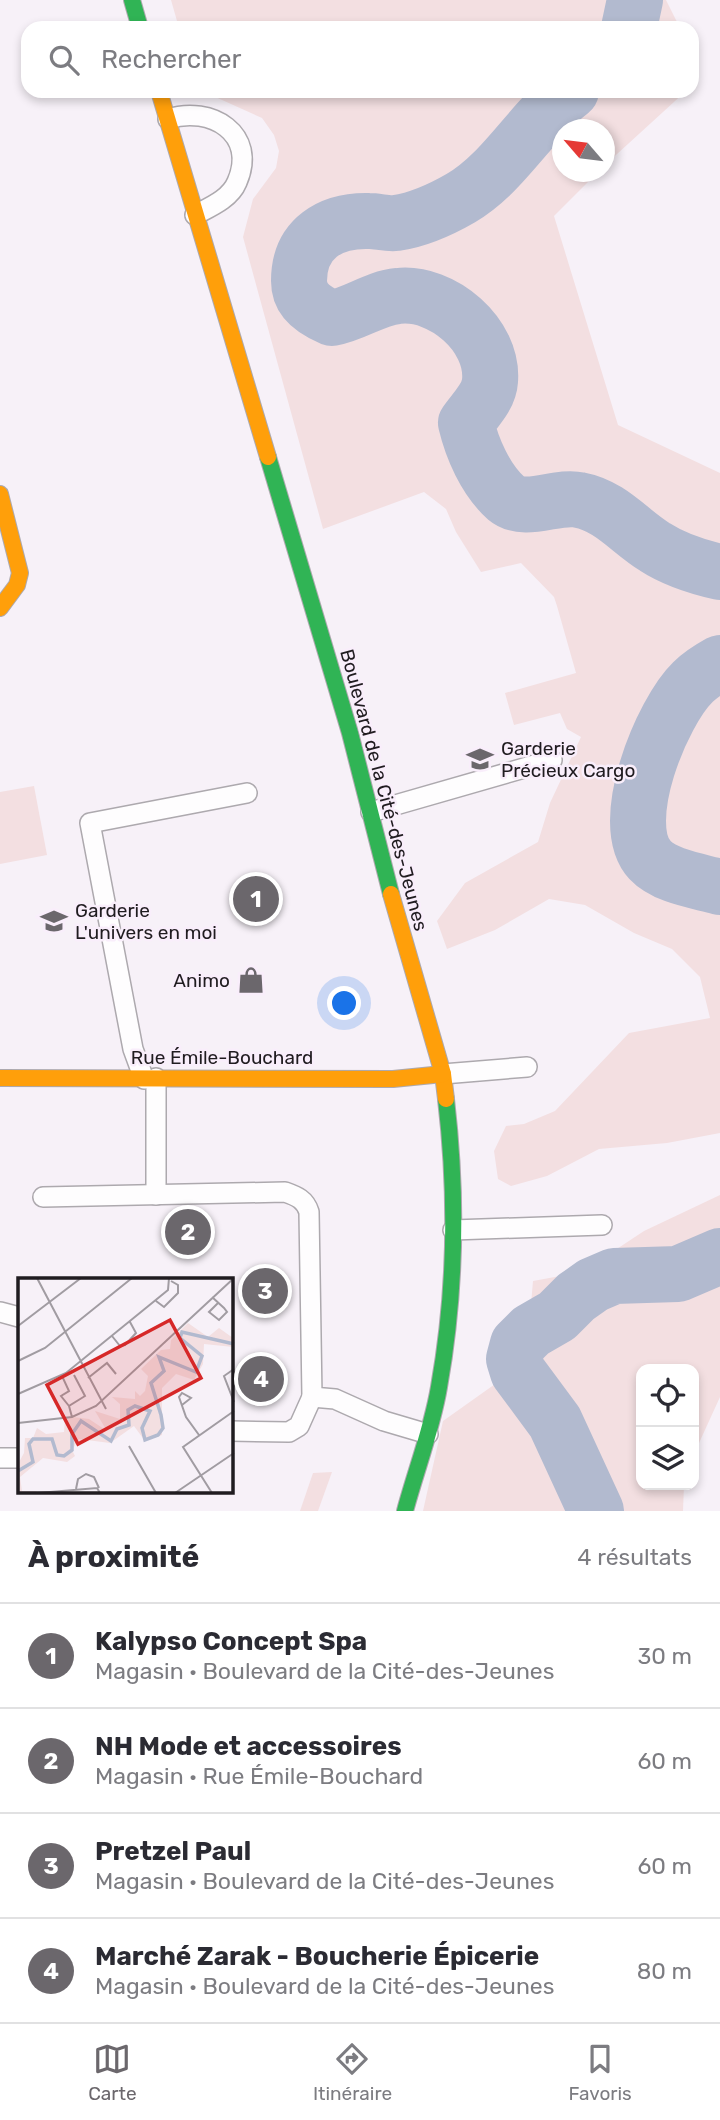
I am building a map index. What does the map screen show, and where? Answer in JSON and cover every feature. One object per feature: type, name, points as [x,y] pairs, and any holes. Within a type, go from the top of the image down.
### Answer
[{"type":"main road","points":[[132,0],[138,21]]},
{"type":"main road","name":"Boulevard de la Cité-des-Jeunes","points":[[161,98],[371,812],[412,974],[443,1074],[452,1152],[453,1230],[439,1388],[405,1511]]},
{"type":"main road","points":[[0,494],[20,573],[10,598],[0,608]]},
{"type":"main road","name":"Rue Émile-Bouchard","points":[[0,1078],[393,1079],[443,1074]]},
{"type":"lane","points":[[168,119],[206,115],[231,130],[237,141],[241,169],[237,183],[222,200],[195,215]]},
{"type":"lane","points":[[371,812],[552,760]]},
{"type":"lane","points":[[156,1195],[150,1079],[133,1049],[90,823],[247,793]]},
{"type":"lane","points":[[443,1074],[527,1067]]},
{"type":"lane","points":[[43,1197],[285,1192],[298,1196],[306,1204],[312,1397],[299,1426],[289,1432],[233,1431]]},
{"type":"lane","points":[[453,1230],[602,1225]]},
{"type":"lane","points":[[0,1312],[18,1317]]},
{"type":"lane","points":[[312,1397],[335,1399],[384,1421],[428,1434]]},
{"type":"lane","points":[[0,1458],[18,1458]]},
{"type":"shaded area","points":[[171,0],[666,0],[676,21],[177,21]]},
{"type":"shaded area","points":[[218,98],[678,98],[615,156],[615,119],[552,119],[552,182],[588,182],[554,216],[618,425],[720,473],[720,1133],[667,1143],[599,1149],[547,1176],[511,1186],[498,1179],[494,1151],[506,1126],[524,1124],[555,1111],[629,1033],[710,1018],[700,977],[672,949],[634,933],[585,905],[549,899],[495,930],[447,949],[437,921],[465,883],[538,842],[550,803],[581,737],[567,729],[560,713],[514,725],[505,693],[576,673],[554,597],[521,563],[481,572],[456,532],[446,509],[424,492],[323,529],[243,237],[253,199],[276,168],[279,151],[274,135],[262,118]]},
{"type":"shaded area","points":[[34,786],[47,855],[0,864],[0,792]]},
{"type":"shaded area","points":[[720,1195],[720,1397],[699,1443],[699,1364],[636,1364],[636,1490],[684,1490],[683,1511],[423,1511],[443,1421],[505,1377],[529,1327],[533,1281],[582,1272],[644,1231]]},
{"type":"shaded area","points":[[332,1472],[318,1511],[300,1511],[313,1473]]},
{"type":"waterway","points":[[630,21],[635,0]]},
{"type":"waterway","points":[[563,98],[504,162],[461,198],[412,219],[393,223],[372,221],[342,224],[320,234],[311,243],[300,266],[300,288],[309,304],[332,318],[398,296],[415,296],[448,309],[462,319],[474,333],[484,348],[489,364],[490,381],[487,392],[466,423],[480,463],[506,498],[522,504],[570,499],[590,503],[610,513],[663,552],[720,572]]},
{"type":"waterway","points":[[720,663],[693,682],[668,717],[647,768],[640,795],[638,821],[641,843],[650,860],[657,866],[683,878],[720,887]]},
{"type":"waterway","points":[[596,1511],[555,1422],[518,1372],[514,1359],[518,1344],[531,1331],[557,1316],[593,1285],[614,1276],[678,1274],[720,1256]]},
{"type":"traffic: fast","points":[[132,0],[138,21]]},
{"type":"traffic: fast","points":[[268,457],[350,733],[391,894]]},
{"type":"traffic: fast","points":[[405,1511],[436,1403],[449,1315],[453,1207],[446,1099]]},
{"type":"traffic: slow","points":[[161,98],[268,457]]},
{"type":"traffic: slow","points":[[0,494],[20,573],[17,585],[0,608]]},
{"type":"traffic: slow","points":[[391,894],[443,1074],[446,1099]]},
{"type":"traffic: slow","points":[[0,1078],[393,1079],[443,1074]]},
{"type":"place","name":"Garderie Précieux Cargo","points":[[480,759]]},
{"type":"place","name":"Kalypso Concept Spa","points":[[256,899]]},
{"type":"place","name":"Garderie L'univers en moi","points":[[54,921]]},
{"type":"place","name":"Animo","points":[[251,980]]},
{"type":"place","name":"NH Mode et accessoires","points":[[188,1232]]},
{"type":"place","name":"Pretzel Paul","points":[[265,1291]]},
{"type":"place","name":"Marché Zarak - Boucherie Épicerie","points":[[261,1379]]}]
